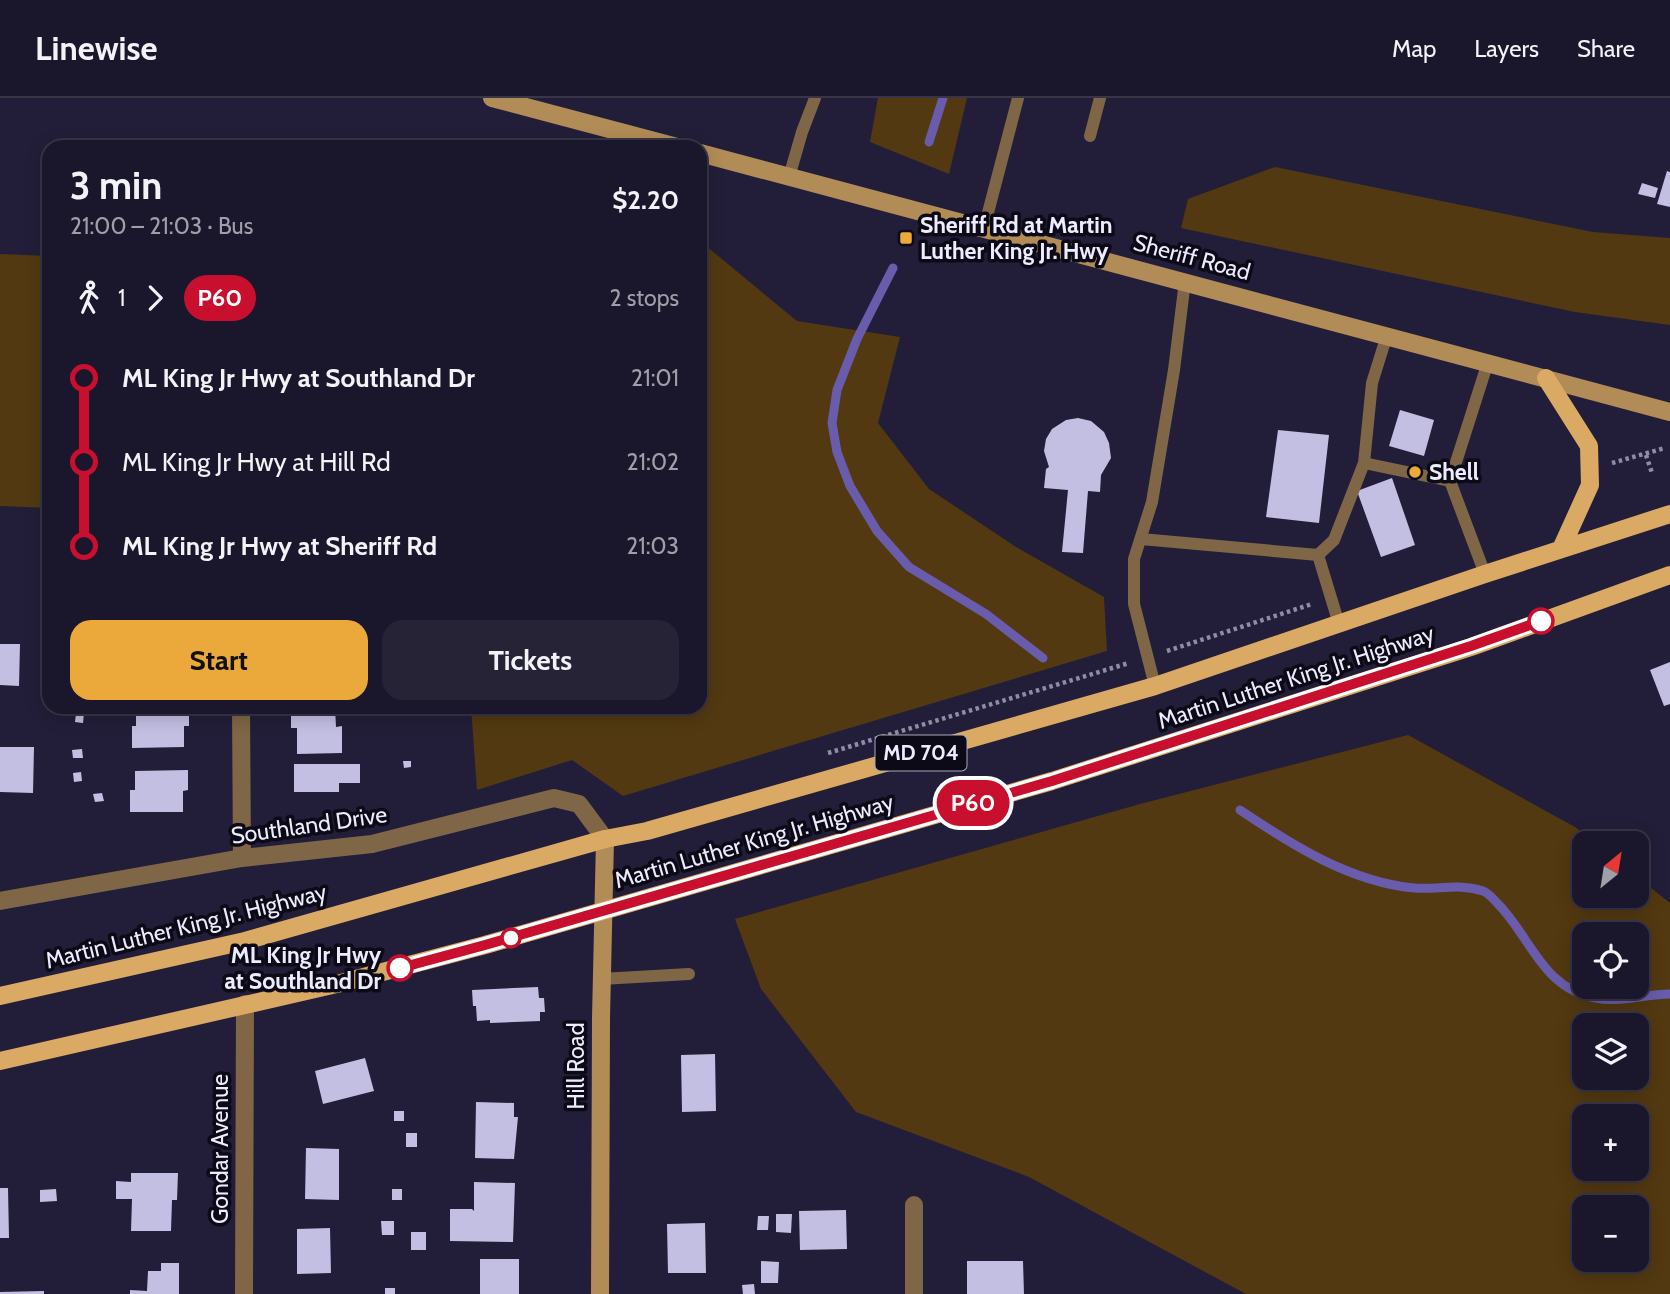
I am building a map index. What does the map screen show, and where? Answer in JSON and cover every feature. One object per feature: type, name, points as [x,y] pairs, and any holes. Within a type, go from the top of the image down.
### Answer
[{"type":"main road","points":[[492,98],[651,140]]},
{"type":"main road","name":"Sheriff Road","points":[[707,155],[1670,412]]},
{"type":"main road","points":[[1546,378],[1589,446],[1590,485],[1561,549]]},
{"type":"main road","name":"Martin Luther King Jr. Highway","points":[[0,996],[245,941],[605,839],[660,827],[1155,686],[1670,514]]},
{"type":"main road","name":"Martin Luther King Jr. Highway","points":[[0,1061],[381,973],[1052,781],[1471,646],[1670,575]]},
{"type":"main road","name":"Hill Road","points":[[600,1294],[601,979],[605,839]]},
{"type":"street","points":[[242,714],[242,858]]},
{"type":"street","name":"Southland Drive","points":[[0,901],[242,858],[372,844],[554,798],[579,804],[605,839]]},
{"type":"street","name":"Gondar Avenue","points":[[244,1294],[245,1004]]},
{"type":"street","points":[[914,1205],[914,1294]]},
{"type":"lane","points":[[789,177],[815,98]]},
{"type":"lane","points":[[985,228],[1018,98]]},
{"type":"lane","points":[[1090,135],[1100,98]]},
{"type":"lane","points":[[1155,686],[1134,604],[1134,559],[1152,502],[1174,370],[1185,281]]},
{"type":"lane","points":[[1141,539],[1318,555],[1334,540],[1364,463],[1372,383],[1387,335]]},
{"type":"lane","points":[[1485,574],[1450,481],[1488,362]]},
{"type":"lane","points":[[1364,463],[1450,481]]},
{"type":"lane","points":[[1318,555],[1339,624]]},
{"type":"lane","points":[[601,979],[689,974]]},
{"type":"path","points":[[1608,464],[1665,448]]},
{"type":"path","points":[[1646,455],[1652,473]]},
{"type":"path","points":[[816,756],[1148,657],[1305,605]]},
{"type":"shaded area","points":[[878,98],[967,98],[949,174],[870,142]]},
{"type":"shaded area","points":[[1275,167],[1593,232],[1670,238],[1670,325],[1575,312],[1181,228],[1188,199]]},
{"type":"shaded area","points":[[707,247],[797,321],[900,337],[878,423],[929,489],[1016,547],[1104,597],[1107,651],[623,796],[572,760],[477,790],[472,714],[707,714]]},
{"type":"shaded area","points":[[0,254],[42,256],[42,508],[0,506]]},
{"type":"shaded area","points":[[1408,735],[1580,831],[1572,831],[1572,908],[1649,908],[1649,886],[1670,903],[1670,1294],[1246,1294],[1029,1177],[856,1112],[761,989],[735,919],[1140,804]]},
{"type":"building","points":[[1667,171],[1670,172],[1670,207],[1657,204]]},
{"type":"building","points":[[1642,183],[1658,188],[1655,198],[1638,194]]},
{"type":"building","points":[[1400,410],[1434,420],[1424,456],[1389,446]]},
{"type":"building","points":[[1078,418],[1091,421],[1104,432],[1111,458],[1101,475],[1100,492],[1088,491],[1083,553],[1062,552],[1068,490],[1044,488],[1046,469],[1049,467],[1044,451],[1046,439],[1052,429],[1066,420]]},
{"type":"building","points":[[1278,430],[1329,435],[1319,523],[1266,517]]},
{"type":"building","points":[[1392,478],[1415,545],[1381,557],[1357,491]]},
{"type":"building","points":[[0,644],[20,644],[19,686],[0,685]]},
{"type":"building","points":[[1670,662],[1670,704],[1664,706],[1650,670]]},
{"type":"building","points":[[76,714],[84,714],[83,723],[75,722]]},
{"type":"building","points":[[136,714],[189,714],[189,726],[184,726],[184,747],[132,748],[132,726],[136,726]]},
{"type":"building","points":[[291,714],[335,714],[336,727],[342,726],[342,753],[297,754],[297,728],[291,728]]},
{"type":"building","points":[[0,747],[34,747],[33,793],[0,792]]},
{"type":"building","points":[[82,749],[83,758],[73,758],[72,750]]},
{"type":"building","points":[[403,761],[411,761],[411,767],[404,768]]},
{"type":"building","points":[[294,764],[360,764],[360,783],[339,783],[339,792],[294,792]]},
{"type":"building","points":[[188,770],[188,790],[183,791],[183,812],[130,812],[130,790],[135,790],[135,771]]},
{"type":"building","points":[[81,772],[82,781],[74,782],[73,773]]},
{"type":"building","points":[[102,793],[104,801],[95,802],[93,794]]},
{"type":"building","points":[[538,987],[539,998],[544,998],[545,1012],[540,1012],[540,1021],[477,1021],[472,990]]},
{"type":"building","points":[[715,1054],[716,1111],[682,1112],[681,1055]]},
{"type":"building","points":[[365,1058],[374,1091],[323,1104],[315,1071]]},
{"type":"building","points":[[476,1102],[514,1103],[514,1117],[518,1117],[514,1159],[475,1158]]},
{"type":"building","points":[[394,1111],[404,1111],[404,1121],[394,1121]]},
{"type":"building","points":[[406,1133],[417,1133],[417,1147],[406,1147]]},
{"type":"building","points":[[306,1148],[339,1149],[339,1200],[305,1199]]},
{"type":"building","points":[[131,1173],[178,1173],[177,1200],[172,1200],[171,1231],[131,1231],[132,1199],[116,1199],[116,1181],[131,1182]]},
{"type":"building","points":[[474,1182],[515,1183],[513,1242],[450,1241],[450,1209],[474,1211]]},
{"type":"building","points":[[0,1188],[8,1188],[9,1238],[0,1238]]},
{"type":"building","points":[[56,1189],[57,1201],[40,1202],[40,1190]]},
{"type":"building","points":[[392,1189],[402,1189],[402,1200],[392,1200]]},
{"type":"building","points":[[846,1210],[847,1249],[800,1250],[799,1211]]},
{"type":"building","points":[[776,1214],[792,1214],[791,1233],[776,1232]]},
{"type":"building","points":[[758,1216],[769,1216],[768,1230],[757,1230]]},
{"type":"building","points":[[381,1221],[394,1221],[394,1235],[382,1235]]},
{"type":"building","points":[[705,1223],[706,1273],[668,1273],[667,1224]]},
{"type":"building","points":[[330,1228],[331,1273],[297,1274],[297,1229]]},
{"type":"building","points":[[411,1232],[426,1232],[426,1250],[411,1250]]},
{"type":"building","points":[[480,1259],[519,1259],[519,1294],[480,1294]]},
{"type":"building","points":[[761,1261],[779,1262],[778,1283],[761,1283]]},
{"type":"building","points":[[967,1261],[1023,1261],[1024,1294],[967,1294]]},
{"type":"building","points":[[161,1263],[179,1263],[179,1294],[130,1294],[130,1290],[147,1291],[148,1271],[161,1271]]},
{"type":"building","points":[[754,1284],[755,1294],[743,1294],[742,1285]]},
{"type":"building","points":[[385,1288],[395,1288],[395,1294],[385,1294]]},
{"type":"building","points":[[44,1291],[44,1294],[0,1294],[0,1292]]},
{"type":"waterway","points":[[929,142],[943,98]]},
{"type":"waterway","points":[[893,268],[857,339],[837,390],[832,423],[837,452],[850,486],[877,531],[909,567],[986,614],[1043,658]]},
{"type":"waterway","points":[[1240,810],[1322,860],[1367,878],[1414,888],[1466,887],[1485,892],[1510,918],[1550,973],[1578,993],[1615,999],[1670,994]]},
{"type":"bus line","name":"P60","points":[[400,968],[1052,781],[1541,621]]},
{"type":"place","name":"Sheriff Rd at Martin Luther King Jr. Hwy","points":[[906,238]]},
{"type":"place","name":"Shell","points":[[1415,472]]},
{"type":"place","name":"ML King Jr Hwy at Southland Dr","points":[[400,968]]}]
